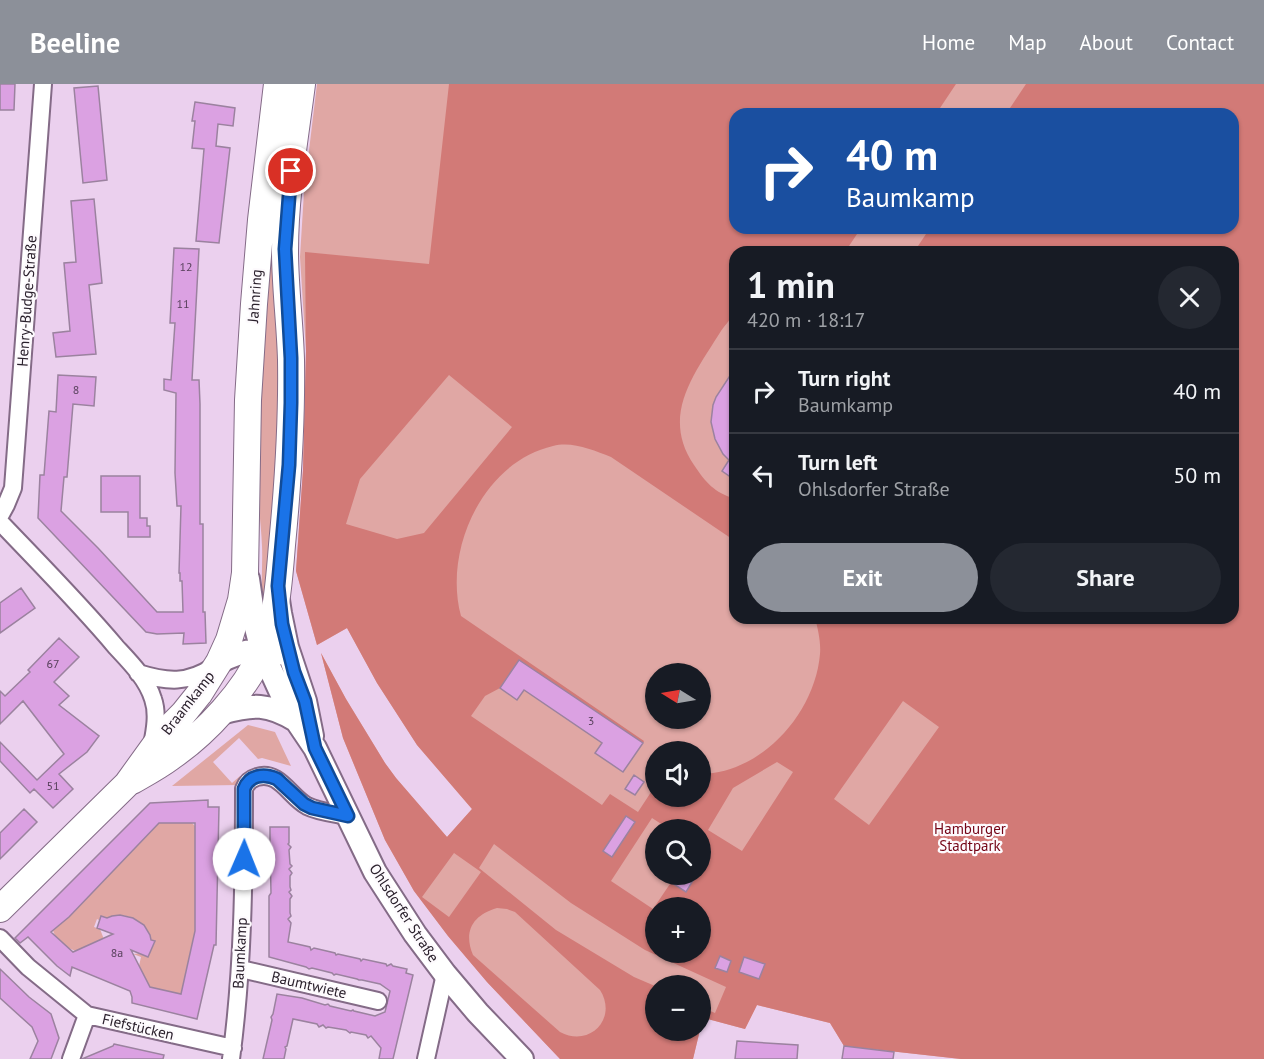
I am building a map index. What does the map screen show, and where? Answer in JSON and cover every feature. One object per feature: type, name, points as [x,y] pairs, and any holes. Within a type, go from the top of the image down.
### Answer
[{"type":"main road","name":"Jahnring","points":[[246,509],[248,400],[254,304],[277,84]]},
{"type":"main road","name":"Jahnring","points":[[262,651],[272,622],[278,586],[289,465],[291,358],[286,276],[286,221],[303,84]]},
{"type":"main road","name":"Braamkamp","points":[[0,909],[127,784],[151,750],[193,701],[219,662],[229,640],[243,587],[246,560],[246,509]]},
{"type":"main road","name":"Braamkamp","points":[[127,784],[174,756],[221,712],[245,682],[262,651]]},
{"type":"street","name":"Henry-Budge-Straße","points":[[0,516],[13,488],[43,84]]},
{"type":"street","points":[[0,522],[93,620],[147,685],[154,701],[155,718],[151,750]]},
{"type":"street","name":"Ohlsdorfer Straße","points":[[246,560],[251,603],[262,651],[288,708],[315,748],[375,872],[415,934],[445,974],[480,1016],[522,1059]]},
{"type":"street","name":"Ohlsdorfer Straße","points":[[278,586],[280,613],[294,672],[305,701],[315,748]]},
{"type":"street","points":[[138,673],[165,680],[181,680],[206,671],[234,654],[262,651],[278,657],[294,672]]},
{"type":"street","points":[[221,712],[250,706],[264,706],[283,712],[297,721]]},
{"type":"street","name":"Baumkamp","points":[[232,1054],[241,969],[244,789],[246,784],[260,776],[272,777],[304,804],[348,816]]},
{"type":"street","name":"Fiefstücken","points":[[0,938],[28,967],[87,1016],[232,1054]]},
{"type":"street","name":"Baumtwiete","points":[[241,969],[378,1001]]},
{"type":"street","points":[[426,1059],[445,974]]},
{"type":"street","points":[[71,1059],[87,1016]]},
{"type":"green space","name":"Hamburger Stadtpark","points":[[317,84],[1264,84],[1264,1059],[961,1059],[844,1046],[830,1023],[757,1005],[745,1029],[711,1020],[711,975],[645,975],[645,1041],[697,1041],[693,1059],[560,1059],[487,982],[414,891],[385,840],[343,738],[321,653],[385,763],[447,837],[472,809],[417,745],[377,683],[347,628],[317,645],[296,571],[303,470],[306,351],[300,257],[304,192]]},
{"type":"green space","name":"Hamburger Stadtpark","points":[[449,84],[956,84],[940,108],[729,108],[729,234],[857,234],[849,246],[729,246],[729,321],[692,379],[685,395],[680,429],[684,447],[694,465],[711,486],[729,496],[729,537],[611,457],[575,445],[560,445],[528,455],[507,470],[488,489],[474,512],[464,537],[458,564],[457,590],[461,616],[644,741],[643,743],[519,660],[500,688],[485,696],[471,716],[602,805],[610,794],[638,812],[645,801],[645,807],[711,807],[711,773],[745,763],[764,751],[782,736],[808,698],[816,676],[820,654],[816,624],[1239,624],[1239,246],[918,246],[926,234],[1239,234],[1239,108],[1010,108],[1026,84],[1264,84],[1264,1059],[961,1059],[844,1046],[830,1023],[757,1005],[745,1029],[711,1020],[711,1011],[715,1013],[726,987],[711,980],[711,975],[700,975],[673,963],[711,963],[711,897],[661,897],[669,885],[711,885],[711,832],[742,851],[793,772],[777,762],[733,788],[711,825],[711,819],[645,819],[645,829],[611,881],[645,904],[645,950],[571,903],[494,844],[479,868],[556,930],[645,982],[645,1041],[697,1041],[693,1059],[560,1059],[487,982],[414,891],[385,840],[343,738],[321,653],[385,763],[447,837],[472,809],[417,745],[377,683],[347,628],[317,645],[296,571],[303,470],[306,351],[305,252],[429,264]],"holes":[[[449,375],[512,427],[424,533],[397,539],[346,524],[360,479]],[[903,701],[939,727],[869,825],[834,799]],[[454,853],[481,872],[449,917],[422,897]],[[497,908],[515,912],[600,990],[605,1000],[606,1011],[598,1028],[581,1036],[571,1036],[560,1032],[473,955],[469,939],[472,925],[482,915]]]},
{"type":"green space","points":[[278,152],[279,454],[263,612],[262,546],[256,471],[270,234]]},
{"type":"green space","points":[[248,725],[275,732],[291,766],[262,758],[258,759],[239,738],[213,762],[232,783],[240,776],[242,780],[238,785],[172,786]]},
{"type":"green space","points":[[159,823],[192,823],[195,826],[195,931],[181,994],[150,987],[139,966],[141,957],[133,954],[145,953],[148,957],[155,942],[151,940],[145,927],[134,918],[120,915],[107,918],[101,916],[94,927],[100,929],[105,942],[76,951],[62,943],[53,930],[69,917]]},
{"type":"building","points":[[0,84],[15,84],[14,110],[0,110]]},
{"type":"building","points":[[98,86],[107,180],[83,183],[74,88]]},
{"type":"building","points":[[195,102],[235,108],[233,126],[218,124],[216,146],[230,148],[219,243],[196,241],[204,149],[192,148]]},
{"type":"building","points":[[94,199],[102,283],[89,285],[96,354],[56,357],[53,333],[70,331],[64,263],[76,262],[71,201]]},
{"type":"building","points":[[174,248],[199,249],[192,380],[199,380],[200,524],[203,524],[203,612],[205,612],[206,643],[183,644],[184,633],[146,632],[38,518],[40,475],[44,475],[49,411],[56,412],[58,375],[96,377],[94,406],[73,404],[67,477],[64,477],[61,511],[157,612],[183,612],[182,581],[180,581],[179,573],[181,506],[177,506],[175,473],[176,393],[164,390],[164,379],[171,380],[175,323],[170,323]]},
{"type":"building","points":[[729,377],[729,460],[715,439],[711,422],[716,397]]},
{"type":"building","points":[[729,460],[729,476],[722,471]]},
{"type":"building","points":[[101,476],[140,476],[140,518],[147,518],[150,537],[128,537],[128,512],[101,512]]},
{"type":"building","points":[[21,588],[35,608],[0,633],[0,603]]},
{"type":"building","points":[[59,638],[79,657],[54,682],[69,696],[59,705],[99,736],[87,752],[59,774],[73,789],[53,808],[34,789],[30,793],[0,761],[0,742],[37,780],[64,754],[23,701],[0,724],[0,691],[5,696],[30,672],[28,670]]},
{"type":"building","points":[[519,660],[643,743],[623,772],[595,753],[602,743],[524,690],[517,700],[500,688]]},
{"type":"building","points":[[634,775],[644,782],[635,795],[625,789]]},
{"type":"building","points":[[208,800],[208,807],[219,807],[216,945],[214,945],[197,1019],[132,1003],[130,991],[72,967],[70,976],[28,937],[20,943],[15,938],[150,803]],"holes":[[[159,823],[195,823],[195,931],[181,994],[150,987],[131,950],[148,957],[155,941],[151,940],[144,925],[133,918],[120,915],[107,918],[101,916],[97,928],[113,934],[73,952],[51,932],[69,917]]]},
{"type":"building","points":[[24,809],[37,822],[0,859],[0,833]]},
{"type":"building","points":[[626,816],[635,822],[612,857],[603,851]]},
{"type":"building","points":[[270,827],[289,827],[288,844],[291,847],[289,850],[292,866],[289,869],[292,873],[289,892],[292,896],[290,899],[291,916],[288,919],[291,923],[288,942],[310,947],[311,950],[314,948],[361,961],[363,959],[387,966],[391,964],[407,969],[406,973],[413,975],[393,1059],[379,1059],[381,1048],[371,1036],[368,1038],[366,1035],[326,1028],[323,1025],[319,1027],[317,1024],[293,1019],[284,1059],[263,1059],[277,994],[375,1016],[385,1012],[390,991],[380,984],[309,969],[269,957]]},
{"type":"building","points":[[675,885],[690,885],[686,892]]},
{"type":"building","points":[[720,956],[731,961],[727,972],[715,968]]},
{"type":"building","points":[[744,957],[765,964],[759,979],[739,972]]},
{"type":"building","points":[[0,969],[29,997],[51,1014],[59,1038],[51,1059],[30,1059],[38,1041],[32,1027],[0,998]]},
{"type":"building","points":[[737,1041],[798,1045],[797,1059],[735,1059]]},
{"type":"building","points":[[114,1044],[164,1055],[163,1059],[82,1059]]},
{"type":"building","points":[[844,1046],[894,1052],[893,1059],[842,1059]]},
{"type":"route","points":[[244,859],[244,789],[246,784],[255,777],[266,776],[277,779],[304,804],[348,816],[315,748],[305,701],[287,647],[278,600],[289,465],[291,403],[285,249],[291,171]]}]
